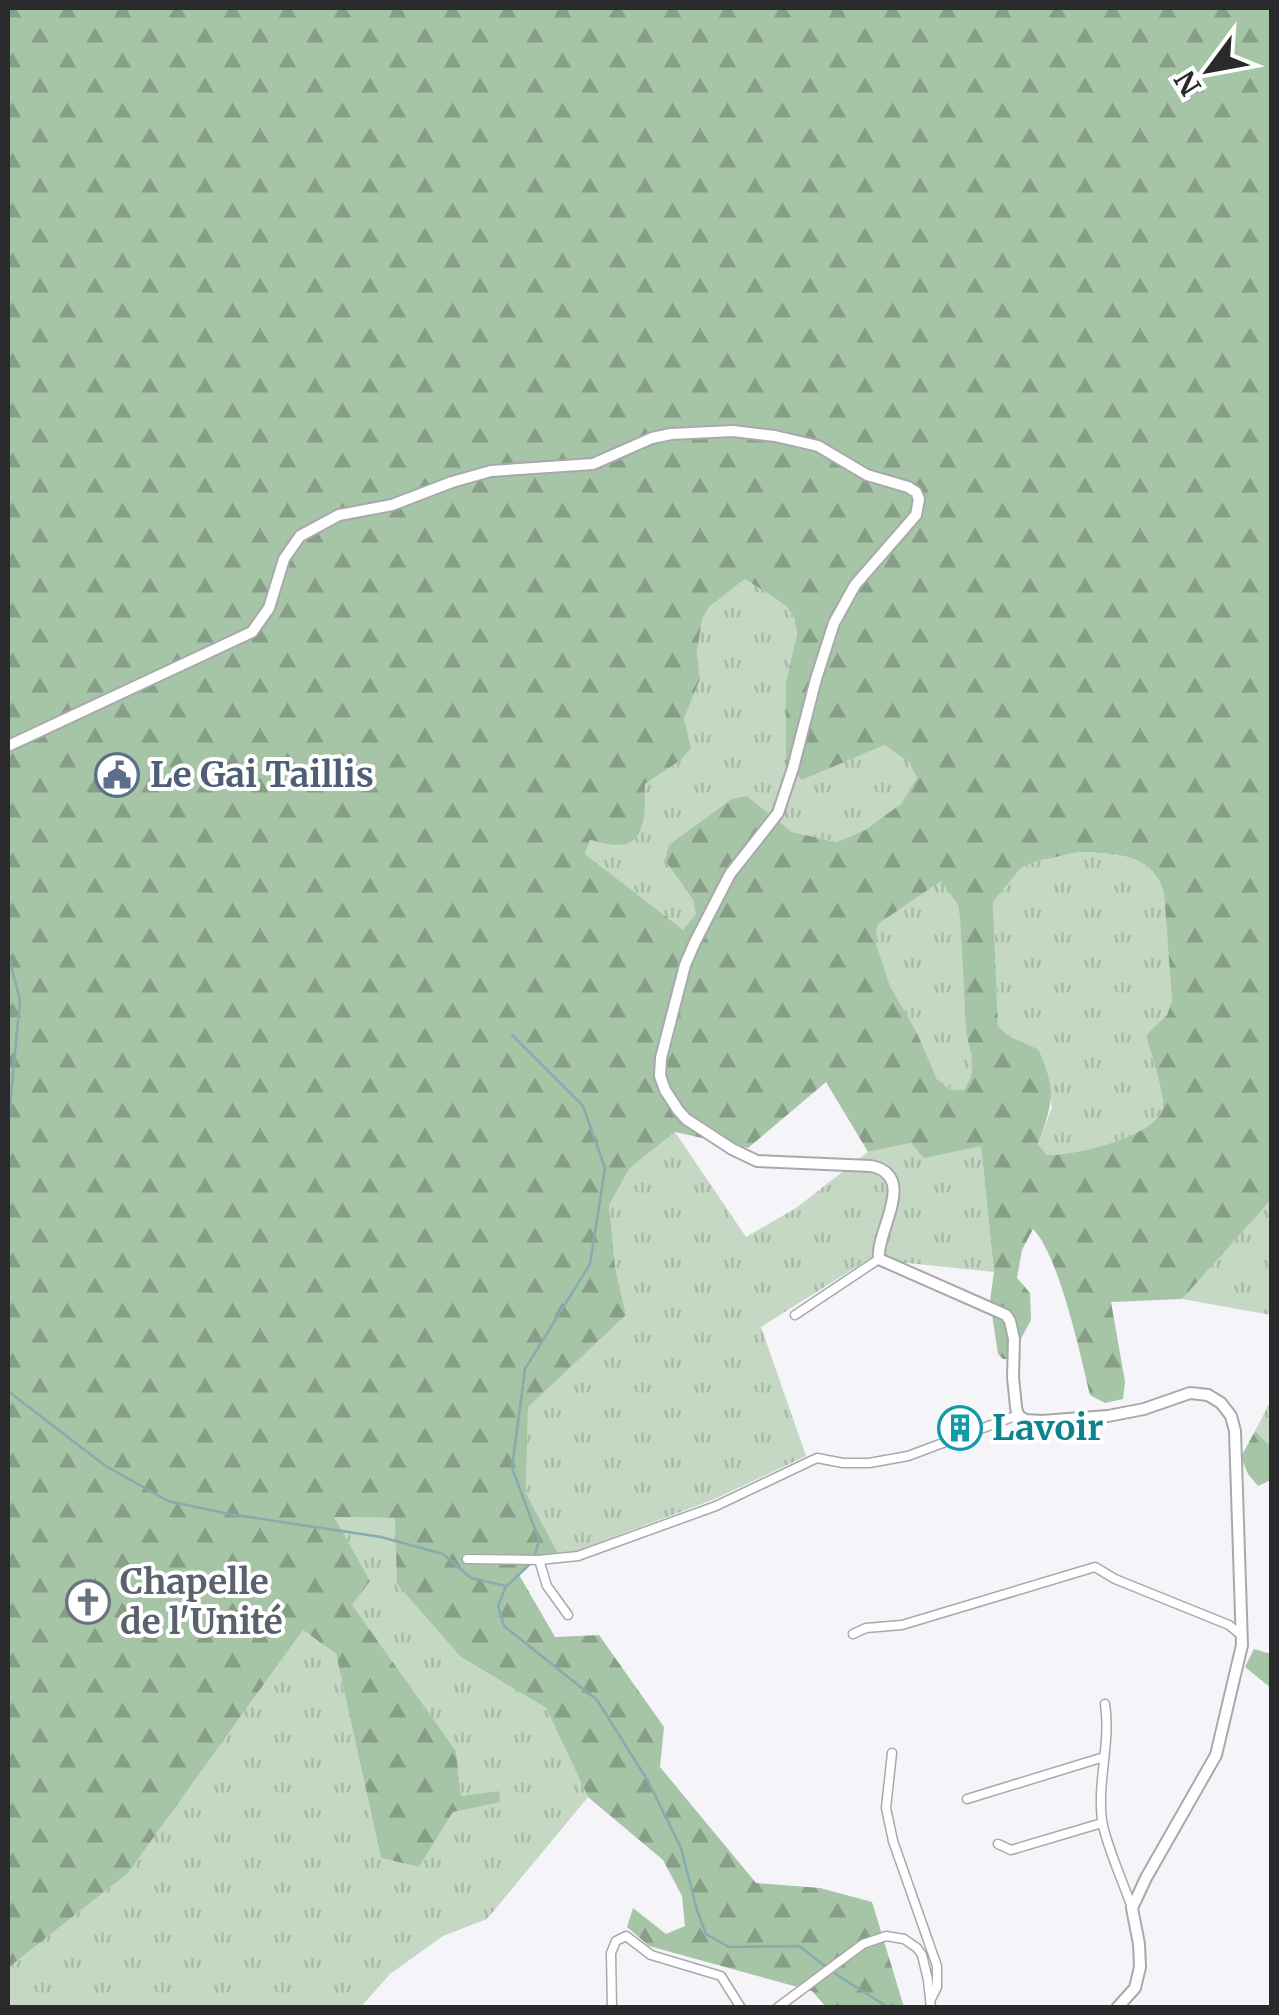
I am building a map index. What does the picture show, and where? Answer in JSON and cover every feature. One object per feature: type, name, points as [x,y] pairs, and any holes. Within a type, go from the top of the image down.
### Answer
[{"type":"street","points":[[8,746],[252,632],[269,608],[284,559],[300,536],[350,512],[392,505],[491,471],[592,464],[652,438],[734,431],[818,446],[868,475],[916,492],[916,515],[855,585],[834,624],[778,813],[730,874],[685,964],[663,1044],[660,1076],[686,1119],[732,1150],[758,1160],[882,1168],[893,1184],[893,1194],[878,1247],[879,1260],[1006,1315],[1014,1339],[1014,1387],[1022,1418]]},
{"type":"street","points":[[795,1315],[879,1260]]},
{"type":"street","points":[[467,1559],[578,1556],[716,1506],[818,1458],[869,1463],[908,1456],[1022,1418],[1054,1420],[1120,1414],[1190,1393],[1208,1396],[1221,1403],[1231,1416],[1235,1431],[1242,1645],[1216,1756],[1132,1908]]},
{"type":"street","points":[[536,1560],[547,1586],[568,1615]]},
{"type":"street","points":[[853,1634],[866,1628],[902,1625],[1095,1567],[1114,1580],[1229,1625],[1241,1635]]},
{"type":"street","points":[[1104,1704],[1108,1725],[1101,1782],[1102,1823],[1132,1908],[1140,1967],[1135,1988],[1117,2008]]},
{"type":"street","points":[[892,1753],[886,1808],[937,1966],[930,2004]]},
{"type":"street","points":[[967,1799],[1104,1757]]},
{"type":"street","points":[[998,1844],[1011,1850],[1102,1823]]},
{"type":"street","points":[[612,2008],[611,1953],[616,1940],[626,1936],[650,1955],[721,1976],[741,2008]]},
{"type":"street","points":[[777,2008],[863,1944],[886,1936],[904,1938],[917,1948],[924,1962],[930,2004]]},
{"type":"green space","points":[[8,8],[1271,8],[1271,1200],[1182,1299],[1111,1302],[1125,1382],[1123,1399],[1105,1403],[1090,1395],[1060,1283],[1043,1242],[1033,1229],[1022,1250],[1017,1278],[1030,1293],[1031,1320],[1010,1359],[998,1354],[990,1301],[994,1272],[981,1146],[924,1158],[911,1143],[868,1152],[826,1082],[748,1148],[675,1132],[630,1168],[609,1205],[615,1266],[626,1315],[528,1407],[526,1493],[560,1557],[539,1560],[518,1573],[555,1637],[599,1635],[664,1727],[660,1767],[756,1883],[820,1888],[872,1902],[904,2007],[826,2007],[812,1991],[649,1946],[627,1927],[633,1908],[666,1934],[685,1926],[682,1896],[663,1860],[588,1797],[546,1708],[461,1657],[397,1584],[395,1518],[334,1517],[370,1581],[352,1605],[456,1751],[461,1796],[499,1791],[500,1802],[453,1812],[419,1867],[381,1858],[336,1654],[303,1630],[128,1873],[8,1968]],"holes":[[[745,579],[785,605],[794,617],[797,634],[786,681],[786,763],[802,780],[885,745],[910,763],[917,778],[901,804],[865,830],[837,842],[792,832],[747,796],[732,799],[669,845],[665,860],[693,900],[696,914],[683,930],[585,854],[590,840],[622,845],[637,837],[643,820],[645,784],[681,760],[691,748],[684,719],[700,679],[697,652],[702,620],[709,607]],[[1078,852],[1131,858],[1151,870],[1164,894],[1172,1001],[1167,1015],[1146,1035],[1163,1104],[1159,1115],[1149,1126],[1115,1142],[1047,1155],[1038,1144],[1051,1096],[1038,1049],[1009,1036],[998,1026],[993,902],[1021,868]],[[941,881],[958,905],[966,1033],[973,1062],[964,1090],[949,1089],[937,1079],[890,986],[875,940],[878,924]]]},
{"type":"green space","points":[[745,579],[785,605],[794,617],[797,634],[786,681],[802,780],[885,745],[911,763],[917,778],[902,804],[865,830],[837,842],[792,832],[747,796],[665,860],[693,900],[697,914],[683,931],[585,854],[590,840],[620,846],[642,828],[645,784],[681,760],[684,719],[700,679],[697,652],[702,620],[709,607]]},
{"type":"green space","points":[[1078,852],[1118,855],[1142,863],[1159,880],[1164,894],[1172,1001],[1167,1015],[1146,1035],[1163,1104],[1149,1126],[1115,1142],[1047,1155],[1038,1144],[1052,1107],[1038,1049],[1009,1036],[998,1026],[993,902],[1021,868]]},
{"type":"green space","points":[[941,880],[958,905],[960,919],[966,1033],[973,1062],[964,1090],[949,1089],[937,1079],[890,986],[875,940],[878,924]]},
{"type":"green space","points":[[675,1132],[746,1237],[796,1208],[868,1152],[911,1143],[924,1157],[981,1145],[994,1272],[869,1259],[761,1327],[806,1456],[715,1499],[560,1557],[526,1493],[528,1406],[626,1315],[615,1266],[609,1205],[630,1168]]},
{"type":"green space","points":[[1271,1200],[1271,1315],[1182,1299]]},
{"type":"green space","points":[[1271,1400],[1271,1447],[1255,1431]]},
{"type":"green space","points":[[1255,1431],[1271,1447],[1271,1480],[1258,1486],[1241,1457]]},
{"type":"green space","points":[[333,1517],[396,1518],[461,1657],[546,1708],[588,1797],[487,1919],[443,1936],[390,1974],[361,2007],[8,2008],[8,1968],[128,1873],[303,1630],[336,1654],[381,1858],[419,1867],[453,1812],[499,1791],[461,1796],[456,1751],[351,1605],[370,1581]]},
{"type":"green space","points":[[1254,1649],[1271,1654],[1271,1688],[1245,1667]]},
{"type":"waterway","points":[[8,954],[20,1000],[8,1127]]},
{"type":"waterway","points":[[512,1035],[583,1106],[605,1168],[590,1264],[525,1369],[512,1468],[539,1540],[535,1555]]},
{"type":"waterway","points":[[8,1391],[104,1465],[168,1501],[381,1537],[443,1554],[471,1578],[506,1586],[498,1606],[504,1626],[597,1700],[648,1781],[681,1848],[706,1934],[729,1947],[799,1946],[825,1966]]},
{"type":"waterway","points":[[506,1587],[532,1562]]},
{"type":"waterway","points":[[834,1973],[889,2008]]},
{"type":"place","name":"Le Gai Taillis","points":[[117,775]]},
{"type":"place","name":"Lavoir","points":[[960,1428]]},
{"type":"place","name":"Chapelle de l'Unité","points":[[88,1602]]}]
